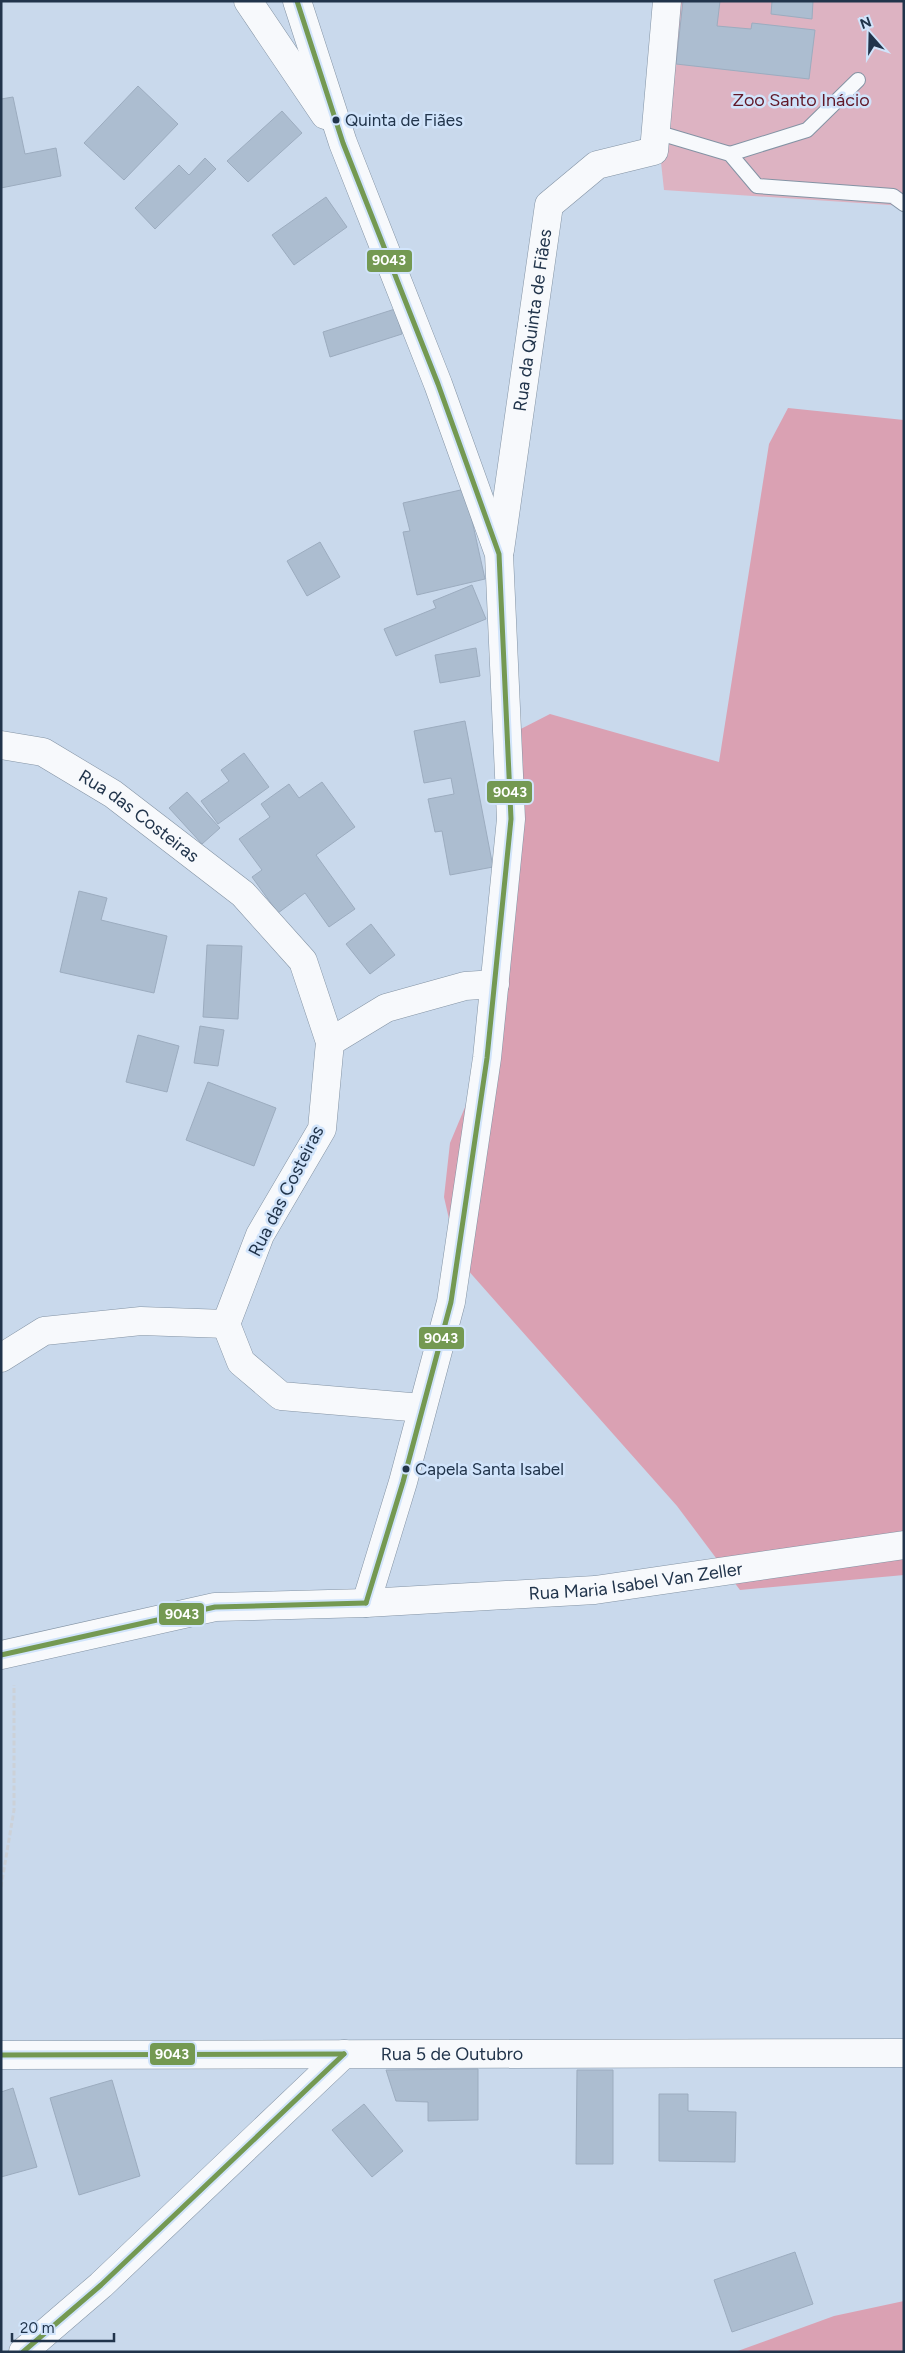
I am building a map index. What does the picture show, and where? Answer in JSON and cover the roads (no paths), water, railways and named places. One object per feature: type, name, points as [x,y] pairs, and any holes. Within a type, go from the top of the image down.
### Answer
[{"type":"street","points":[[248,1],[344,143]]},
{"type":"street","points":[[297,1],[344,143],[438,384],[499,554],[511,819],[487,1058],[451,1302],[403,1482],[366,1603]]},
{"type":"street","points":[[655,141],[667,1]]},
{"type":"street","name":"Rua da Quinta de Fiães","points":[[499,554],[550,205],[597,165],[655,141]]},
{"type":"street","name":"Rua das Costeiras","points":[[1,745],[43,752],[112,794],[243,894],[303,961],[330,1042],[322,1129],[260,1234],[226,1324]]},
{"type":"street","points":[[330,1042],[386,1008],[465,986],[495,984]]},
{"type":"street","points":[[1,1358],[44,1331],[141,1321],[226,1324],[241,1362],[281,1396],[422,1408]]},
{"type":"street","name":"Rua Maria Isabel Van Zeller","points":[[8,1653],[215,1607],[366,1603],[595,1590],[904,1545]]},
{"type":"street","name":"Rua 5 de Outubro","points":[[1,2055],[904,2053]]},
{"type":"street","points":[[23,2352],[101,2286],[344,2054]]},
{"type":"lane","points":[[655,141],[730,154],[807,130],[858,80]]},
{"type":"lane","points":[[730,154],[757,186],[893,196],[904,204]]},
{"type":"place","name":"Quinta de Fiães","points":[[336,120]]},
{"type":"place","name":"Capela Santa Isabel","points":[[406,1469]]},
{"type":"park label","name":"Zoo Santo Inácio","points":[[801,100]]}]
